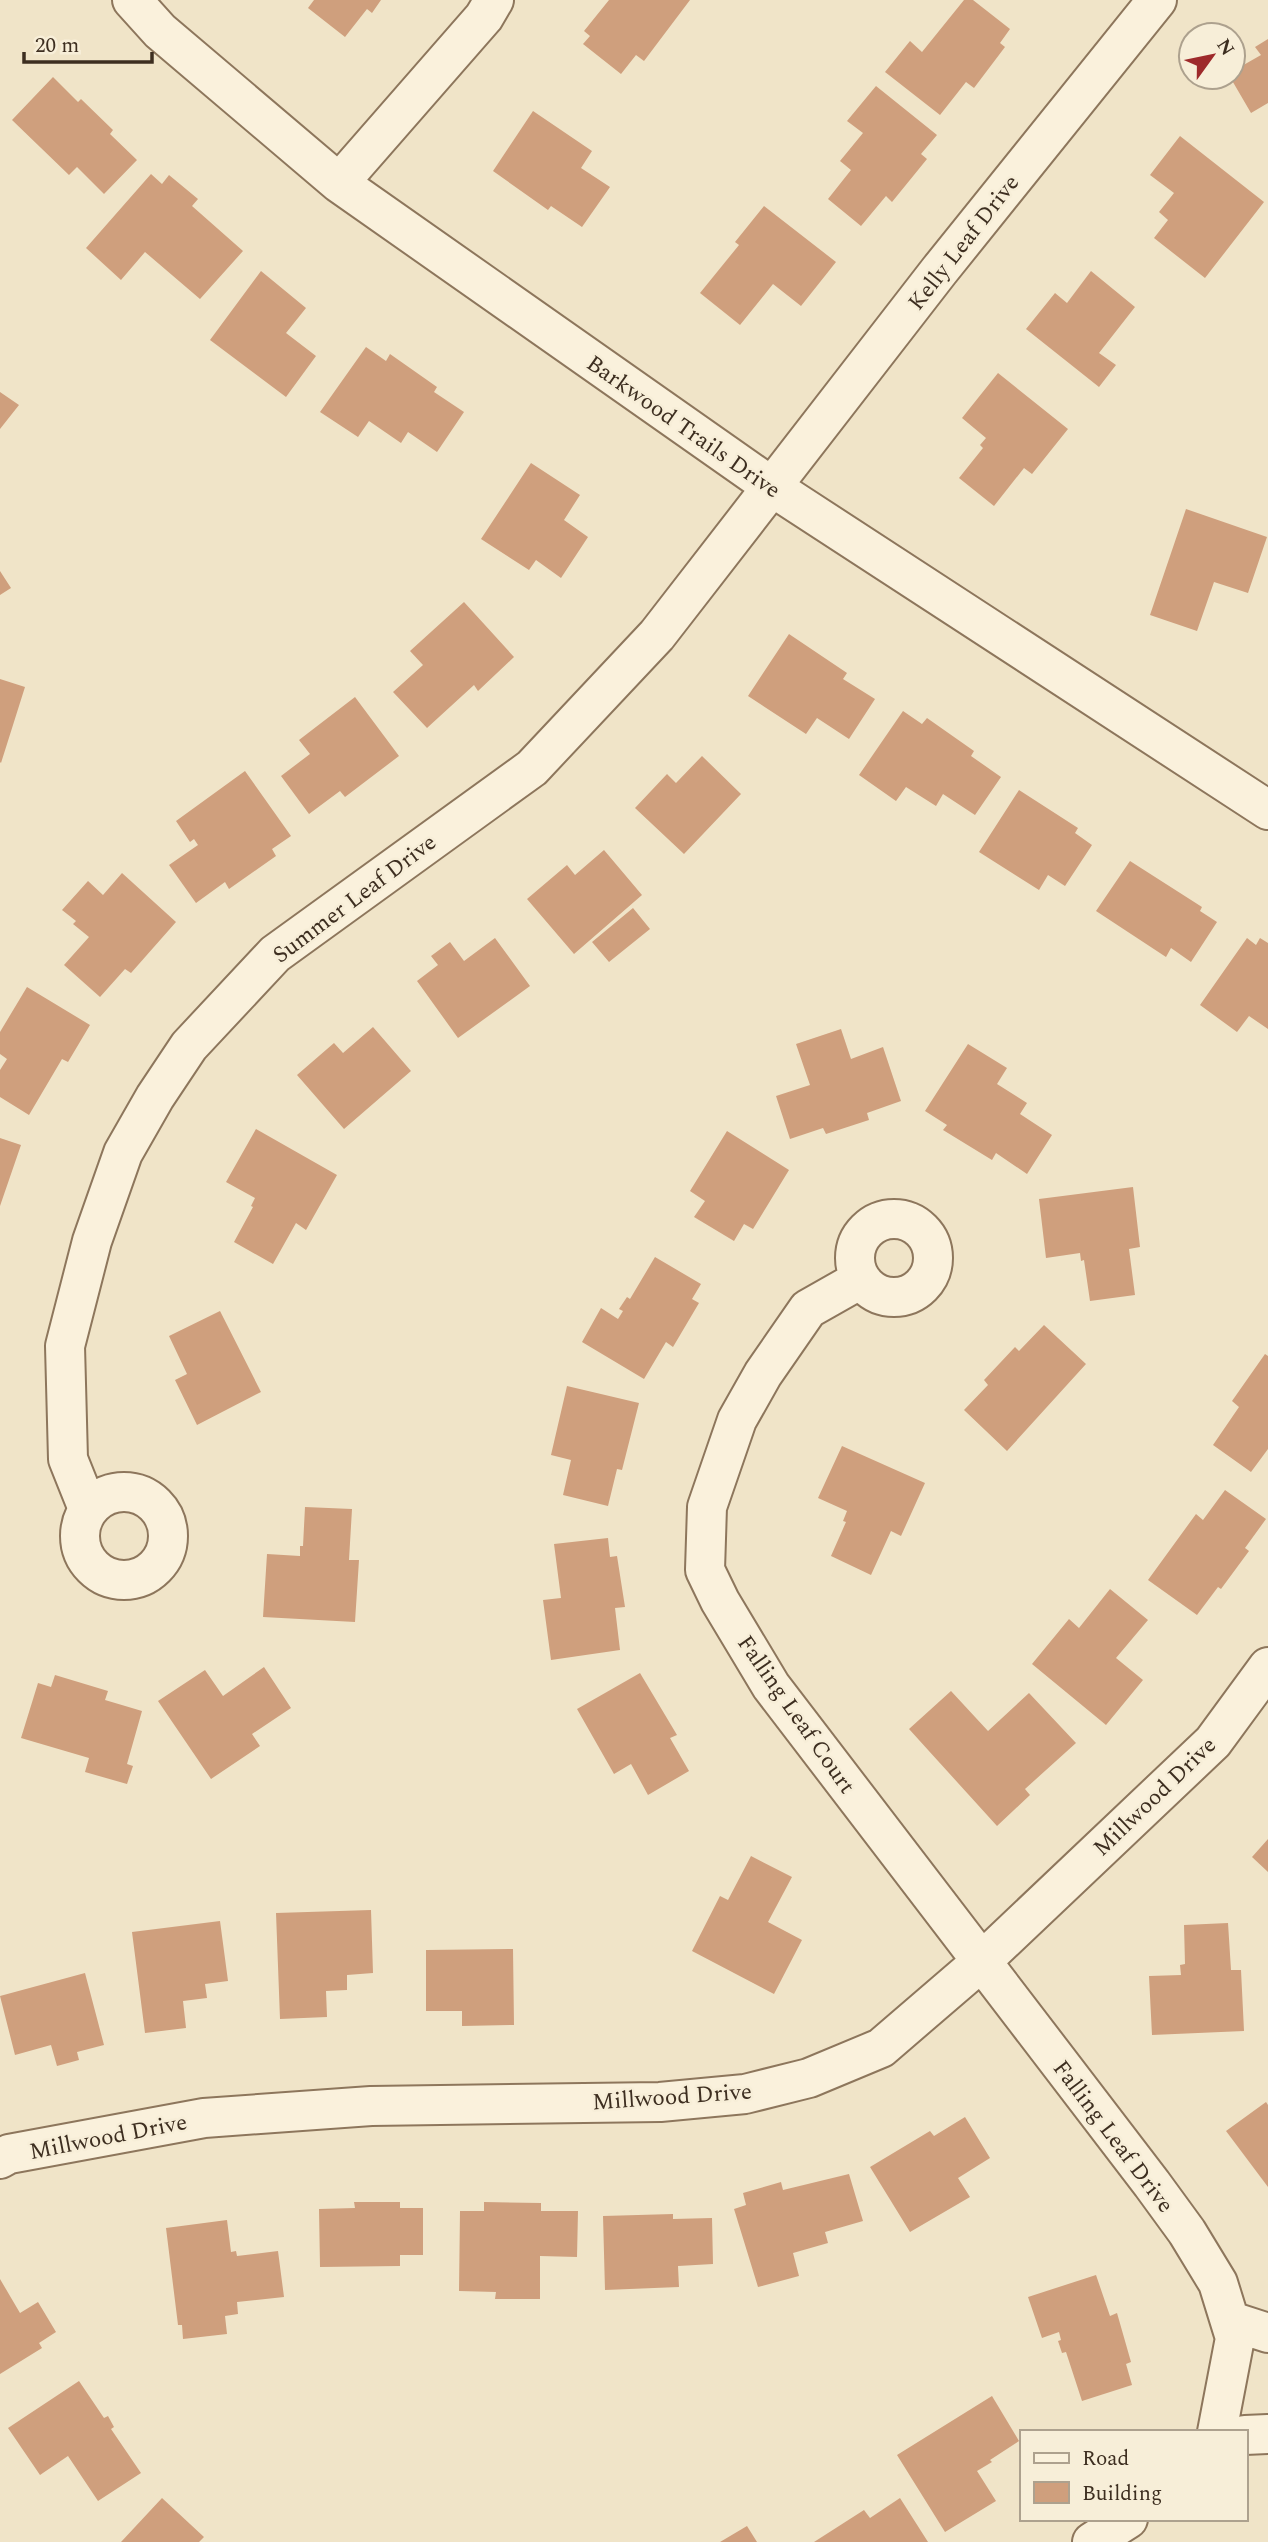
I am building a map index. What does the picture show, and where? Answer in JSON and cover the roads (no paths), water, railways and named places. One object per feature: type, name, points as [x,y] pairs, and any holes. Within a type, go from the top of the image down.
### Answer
[{"type":"street","name":"Barkwood Trails Drive","points":[[132,0],[160,31],[339,183],[772,487],[1266,803]]},
{"type":"street","points":[[339,183],[484,17],[494,0]]},
{"type":"street","name":"Kelly Leaf Drive","points":[[772,487],[939,271],[1157,0]]},
{"type":"street","name":"Summer Leaf Drive","points":[[88,1508],[68,1459],[65,1346],[92,1241],[124,1153],[155,1097],[182,1056],[275,954],[531,768],[657,635],[772,487]]},
{"type":"street","name":"Falling Leaf Court","points":[[861,1279],[808,1309],[763,1374],[737,1420],[722,1470],[707,1507],[705,1570],[720,1601],[771,1686],[981,1962]]},
{"type":"street","name":"Millwood Drive","points":[[0,2158],[9,2154],[204,2118],[371,2106],[660,2102],[745,2094],[809,2078],[881,2048],[981,1962],[1213,1742],[1268,1667]]},
{"type":"street","name":"Falling Leaf Drive","points":[[981,1962],[1187,2232],[1218,2283],[1235,2338],[1227,2430]]},
{"type":"street","points":[[1231,2321],[1268,2333]]},
{"type":"street","name":"Falling Leaf Drive","points":[[1247,2433],[1268,2434]]},
{"type":"street","points":[[1093,2542],[1125,2521]]}]
